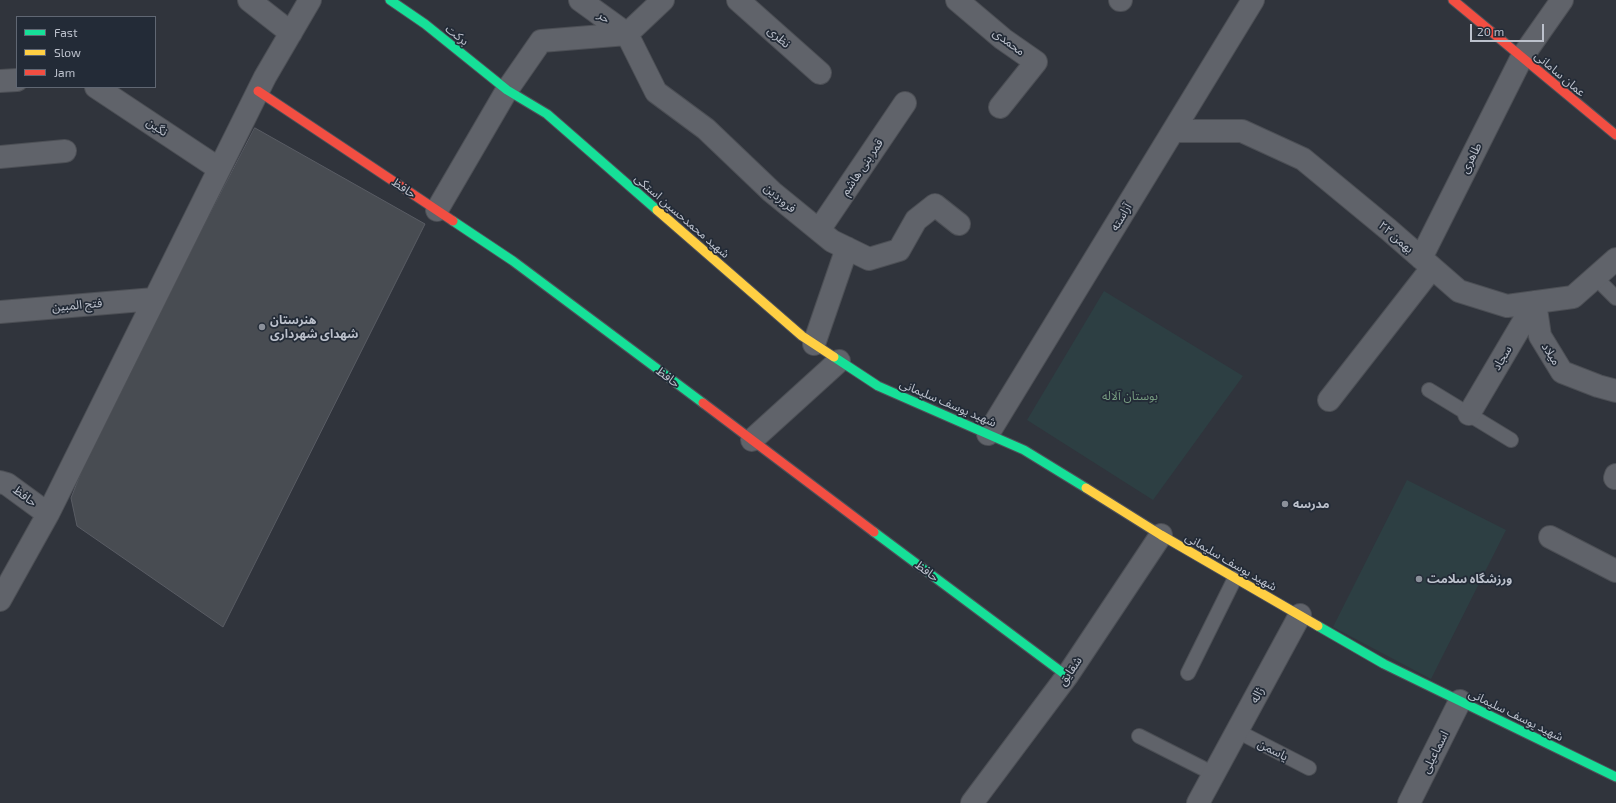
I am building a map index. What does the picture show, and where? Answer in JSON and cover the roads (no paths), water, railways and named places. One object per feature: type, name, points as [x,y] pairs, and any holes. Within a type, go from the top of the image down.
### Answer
[{"type":"street","points":[[249,0],[291,33]]},
{"type":"street","points":[[0,600],[48,514],[218,168],[258,91],[310,0]]},
{"type":"street","name":"برکت","points":[[390,0],[425,24],[507,90]]},
{"type":"street","name":"حر","points":[[580,0],[627,34]]},
{"type":"street","points":[[436,210],[507,90],[540,40],[627,34],[663,0]]},
{"type":"street","name":"نظری","points":[[738,0],[820,73]]},
{"type":"street","name":"محمدی","points":[[958,0],[1003,39],[1036,62],[1000,107]]},
{"type":"street","name":"آراسته","points":[[988,434],[1253,0]]},
{"type":"street","name":"عمان سامانی","points":[[1453,0],[1616,135]]},
{"type":"street","name":"طاهری","points":[[1329,400],[1427,263],[1522,57],[1562,0]]},
{"type":"street","name":"فروردین","points":[[627,34],[656,92],[706,129],[772,192],[832,241],[869,259],[899,250],[916,220],[935,205],[959,224]]},
{"type":"street","points":[[0,81],[16,80]]},
{"type":"street","name":"شهید محمدحسین استکی","points":[[507,90],[547,114],[802,336],[839,361]]},
{"type":"street","name":"نگین","points":[[110,91],[218,168]]},
{"type":"street","name":"حافظ","points":[[258,91],[513,261],[1068,676]]},
{"type":"street","name":"قمر بنی هاشم","points":[[819,230],[905,103]]},
{"type":"street","name":"۲۲ بهمن","points":[[1174,131],[1242,131],[1303,159],[1427,263],[1459,292],[1507,306],[1573,297],[1616,259]]},
{"type":"street","points":[[0,157],[64,151]]},
{"type":"street","points":[[814,344],[847,248]]},
{"type":"street","name":"فتح المبین","points":[[0,312],[154,299]]},
{"type":"street","name":"میلاد","points":[[1535,302],[1540,336],[1562,372],[1598,386],[1616,391]]},
{"type":"street","name":"سجاد","points":[[1469,414],[1535,302]]},
{"type":"street","points":[[752,440],[839,361]]},
{"type":"street","name":"شهید یوسف سلیمانی","points":[[839,361],[878,386],[1024,450],[1161,535],[1384,664],[1616,777]]},
{"type":"street","name":"حافظ","points":[[0,482],[7,484],[48,514]]},
{"type":"street","name":"شقایق","points":[[972,803],[1068,676],[1161,535]]},
{"type":"street","points":[[1550,537],[1616,571]]},
{"type":"street","name":"ژاله","points":[[1198,803],[1300,616]]},
{"type":"street","name":"اسماعیلی","points":[[1409,803],[1460,701]]},
{"type":"lane","points":[[1595,277],[1616,298]]},
{"type":"lane","points":[[1429,390],[1511,440]]},
{"type":"lane","points":[[1188,673],[1235,578]]},
{"type":"lane","name":"یاسمن","points":[[1237,731],[1309,768]]},
{"type":"lane","points":[[1139,736],[1214,774]]},
{"type":"place","name":"هنرستان شهدای شهرداری","points":[[262,327]]},
{"type":"place","name":"مدرسه","points":[[1285,504]]},
{"type":"place","name":"ورزشگاه سلامت","points":[[1419,579]]},
{"type":"park label","name":"بوستان آلاله","points":[[1130,396]]}]
